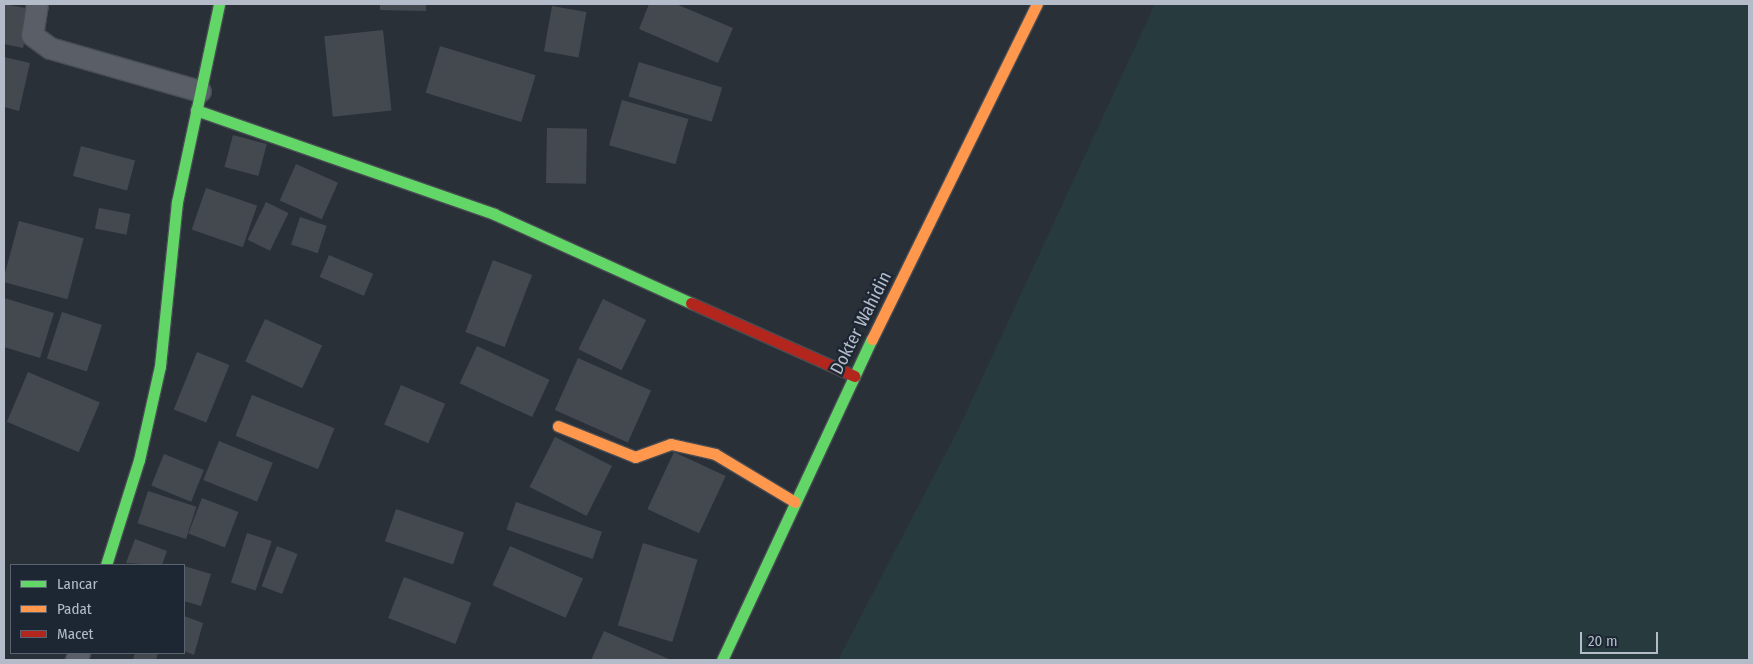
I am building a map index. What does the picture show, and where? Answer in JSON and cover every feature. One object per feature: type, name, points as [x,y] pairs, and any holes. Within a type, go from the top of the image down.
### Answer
[{"type":"street","points":[[37,4],[32,35],[50,48],[198,100],[494,214],[854,376]]},
{"type":"street","points":[[106,564],[139,460],[160,366],[177,202],[219,4]]},
{"type":"street","name":"Dokter Wahidin","points":[[722,660],[854,376],[1037,4]]},
{"type":"street","points":[[558,426],[635,457],[671,444],[715,454],[795,502]]},
{"type":"green space","points":[[1155,4],[1749,4],[1749,660],[838,660],[960,426]]},
{"type":"building","points":[[4,4],[31,9],[23,48],[4,44]]},
{"type":"building","points":[[380,4],[426,4],[426,11],[380,10]]},
{"type":"building","points":[[649,4],[676,4],[733,28],[718,63],[639,29]]},
{"type":"building","points":[[552,6],[586,12],[578,57],[544,51]]},
{"type":"building","points":[[383,30],[391,111],[333,117],[324,36]]},
{"type":"building","points":[[440,46],[536,75],[521,122],[426,93]]},
{"type":"building","points":[[4,57],[30,63],[19,111],[4,107]]},
{"type":"building","points":[[639,62],[722,87],[712,122],[628,96]]},
{"type":"building","points":[[622,100],[688,119],[675,164],[609,145]]},
{"type":"building","points":[[547,128],[587,129],[586,184],[546,183]]},
{"type":"building","points":[[233,135],[267,144],[258,176],[224,167]]},
{"type":"building","points":[[81,146],[135,160],[127,190],[73,176]]},
{"type":"building","points":[[296,164],[338,183],[322,219],[280,201]]},
{"type":"building","points":[[206,188],[257,206],[243,247],[192,230]]},
{"type":"building","points":[[266,202],[288,213],[270,251],[248,240]]},
{"type":"building","points":[[99,208],[130,214],[126,235],[95,229]]},
{"type":"building","points":[[300,217],[327,226],[318,253],[291,245]]},
{"type":"building","points":[[19,221],[84,238],[67,299],[4,282]]},
{"type":"building","points":[[329,255],[373,274],[364,296],[320,277]]},
{"type":"building","points":[[493,260],[532,275],[505,347],[465,332]]},
{"type":"building","points":[[4,298],[54,313],[40,358],[4,347]]},
{"type":"building","points":[[603,299],[646,320],[622,370],[578,349]]},
{"type":"building","points":[[62,312],[102,325],[87,372],[47,359]]},
{"type":"building","points":[[265,319],[322,346],[302,388],[245,362]]},
{"type":"building","points":[[477,346],[550,380],[532,417],[460,383]]},
{"type":"building","points":[[197,352],[229,365],[206,423],[174,409]]},
{"type":"building","points":[[578,358],[651,391],[628,443],[555,410]]},
{"type":"building","points":[[28,372],[100,402],[79,452],[7,422]]},
{"type":"building","points":[[401,385],[445,404],[428,443],[384,425]]},
{"type":"building","points":[[252,395],[335,428],[318,469],[236,436]]},
{"type":"building","points":[[555,437],[612,466],[587,516],[530,487]]},
{"type":"building","points":[[219,441],[273,463],[257,502],[203,480]]},
{"type":"building","points":[[674,452],[726,476],[699,533],[647,509]]},
{"type":"building","points":[[164,454],[204,470],[191,502],[151,486]]},
{"type":"building","points":[[148,491],[197,507],[186,539],[137,523]]},
{"type":"building","points":[[202,498],[238,512],[225,547],[188,533]]},
{"type":"building","points":[[516,502],[602,532],[593,559],[507,529]]},
{"type":"building","points":[[396,509],[464,532],[453,565],[385,541]]},
{"type":"building","points":[[247,533],[272,541],[256,590],[231,582]]},
{"type":"building","points":[[135,539],[167,551],[162,564],[126,563]]},
{"type":"building","points":[[643,543],[698,560],[672,642],[618,625]]},
{"type":"building","points":[[277,546],[298,554],[282,594],[262,586]]},
{"type":"building","points":[[510,546],[583,579],[566,618],[493,585]]},
{"type":"building","points":[[185,566],[211,574],[201,606],[185,601]]},
{"type":"building","points":[[404,577],[471,603],[455,644],[388,618]]},
{"type":"building","points":[[185,616],[203,623],[194,655],[185,651]]},
{"type":"building","points":[[604,631],[671,660],[591,660]]},
{"type":"building","points":[[135,654],[158,654],[156,660],[133,659]]},
{"type":"traffic: fast","points":[[106,564],[139,460],[160,366],[177,202],[219,4]]},
{"type":"traffic: fast","points":[[196,110],[494,214],[691,303]]},
{"type":"traffic: fast","points":[[722,660],[872,339]]},
{"type":"traffic: slow","points":[[872,339],[1037,4]]},
{"type":"traffic: slow","points":[[558,426],[635,457],[671,444],[715,454],[795,502]]},
{"type":"traffic: jam","points":[[691,303],[854,376]]}]
